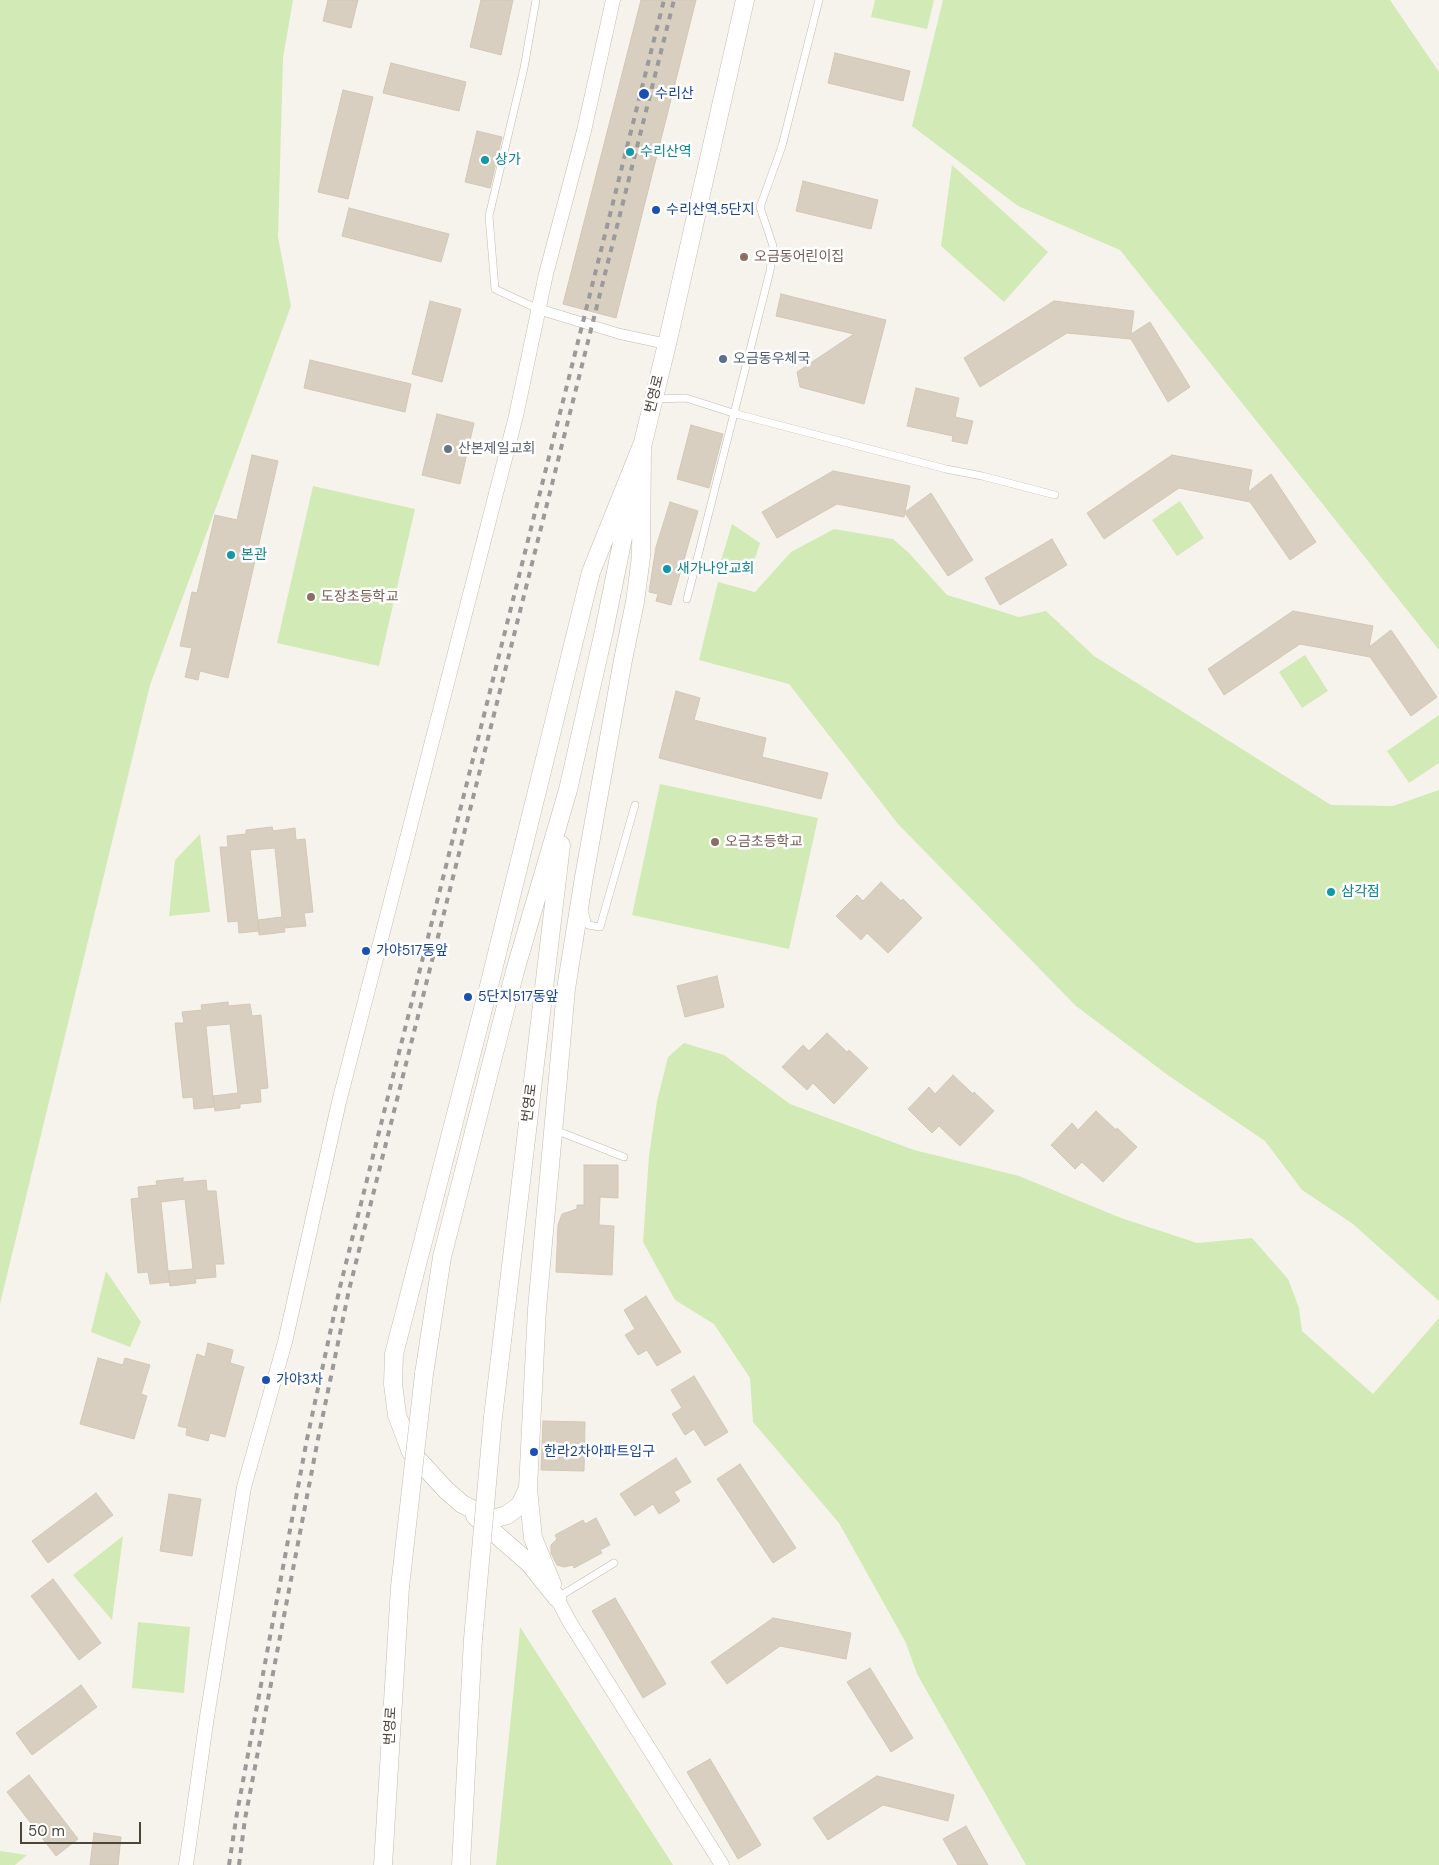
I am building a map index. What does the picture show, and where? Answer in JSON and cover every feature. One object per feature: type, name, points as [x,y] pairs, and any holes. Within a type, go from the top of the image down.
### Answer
[{"type":"street","points":[[186,1865],[206,1723],[244,1487],[285,1342],[341,1092],[516,416],[546,274],[584,131],[613,0]]},
{"type":"street","name":"번영로","points":[[383,1865],[400,1588],[424,1374],[442,1257],[515,971],[568,790],[604,631],[642,445],[667,344],[745,0]]},
{"type":"street","points":[[538,309],[620,334],[667,344]]},
{"type":"street","points":[[557,1598],[533,1538],[528,1488],[537,1309],[566,989],[623,660],[635,602],[641,557],[642,445]]},
{"type":"street","points":[[642,445],[591,572],[490,982],[394,1354],[393,1384],[397,1414],[411,1452],[446,1490],[529,1563],[557,1598],[722,1865]]},
{"type":"street","name":"번영로","points":[[461,1865],[473,1640],[493,1418],[568,790]]},
{"type":"street","points":[[462,1504],[492,1518],[507,1515],[520,1505],[528,1488]]},
{"type":"lane","points":[[536,0],[524,68],[489,216],[495,289],[538,309]]},
{"type":"lane","points":[[687,599],[770,271],[774,246],[760,207],[782,146],[818,0]]},
{"type":"lane","points":[[654,399],[686,398],[733,413],[946,469],[982,476],[1055,495]]},
{"type":"lane","points":[[581,899],[588,926],[600,927],[634,805]]},
{"type":"lane","points":[[553,1129],[624,1157]]},
{"type":"lane","points":[[557,1598],[614,1563]]},
{"type":"green space","points":[[0,0],[293,0],[283,58],[278,237],[291,306],[150,685],[0,1304]]},
{"type":"green space","points":[[875,0],[934,0],[927,29],[871,17]]},
{"type":"green space","points":[[943,0],[1390,0],[1439,72],[1439,650],[1120,250],[1018,206],[912,126]]},
{"type":"green space","points":[[952,165],[1048,252],[1004,302],[941,246]]},
{"type":"green space","points":[[313,486],[415,509],[379,666],[277,643]]},
{"type":"green space","points":[[1180,501],[1204,538],[1177,556],[1152,520]]},
{"type":"green space","points":[[732,524],[760,543],[750,573],[720,564]]},
{"type":"green space","points":[[834,529],[893,539],[909,553],[947,595],[1019,617],[1046,611],[1094,656],[1331,805],[1393,806],[1439,790],[1439,1301],[1353,1224],[1302,1190],[1265,1141],[1169,1076],[1076,1006],[898,824],[789,684],[699,660],[718,582],[755,592],[791,552]]},
{"type":"green space","points":[[1305,655],[1328,691],[1302,708],[1279,672]]},
{"type":"green space","points":[[1439,715],[1439,763],[1409,783],[1387,751]]},
{"type":"green space","points":[[660,784],[818,818],[789,949],[632,915]]},
{"type":"green space","points":[[200,834],[210,912],[169,916],[175,860]]},
{"type":"green space","points":[[684,1043],[724,1055],[790,1104],[914,1150],[1019,1176],[1121,1218],[1197,1243],[1252,1238],[1288,1279],[1299,1308],[1302,1331],[1373,1394],[1439,1318],[1439,1865],[1026,1865],[917,1674],[906,1643],[839,1523],[753,1422],[750,1378],[714,1324],[675,1300],[643,1242],[649,1156],[657,1101],[668,1057]]},
{"type":"green space","points":[[106,1271],[141,1322],[130,1347],[91,1332]]},
{"type":"green space","points":[[123,1536],[112,1620],[73,1575]]},
{"type":"green space","points":[[138,1622],[190,1627],[184,1693],[132,1688]]},
{"type":"green space","points":[[520,1627],[673,1865],[496,1865]]},
{"type":"green space","points":[[0,1851],[27,1855],[15,1865],[0,1865]]},
{"type":"building","points":[[328,0],[358,0],[351,28],[323,21]]},
{"type":"building","points":[[481,0],[513,0],[501,55],[470,47]]},
{"type":"building","name":"수리산역","points":[[641,0],[696,0],[616,318],[563,304]]},
{"type":"building","points":[[835,53],[910,71],[903,101],[828,83]]},
{"type":"building","points":[[391,63],[466,82],[459,111],[383,93]]},
{"type":"building","points":[[343,90],[373,97],[348,199],[318,192]]},
{"type":"building","name":"상가","points":[[477,131],[502,137],[490,188],[465,182]]},
{"type":"building","points":[[803,181],[878,200],[871,229],[796,211]]},
{"type":"building","points":[[349,208],[449,234],[441,262],[342,236]]},
{"type":"building","points":[[781,294],[886,320],[864,404],[800,387],[797,372],[854,334],[776,316]]},
{"type":"building","points":[[430,301],[461,309],[442,382],[412,374]]},
{"type":"building","points":[[1054,301],[1134,311],[1131,334],[1150,322],[1190,387],[1168,402],[1131,339],[1067,333],[980,387],[964,358]]},
{"type":"building","points":[[310,360],[411,384],[405,412],[304,388]]},
{"type":"building","points":[[916,388],[959,398],[955,417],[973,421],[967,444],[952,441],[953,436],[907,426]]},
{"type":"building","name":"산본제일교회","points":[[437,414],[474,423],[460,484],[422,475]]},
{"type":"building","points":[[691,425],[723,434],[709,488],[677,479]]},
{"type":"building","name":"본관","points":[[252,455],[278,461],[228,678],[200,671],[198,680],[185,677],[192,648],[180,646],[192,592],[197,593],[215,515],[237,520]]},
{"type":"building","points":[[1172,455],[1252,470],[1248,492],[1271,474],[1316,542],[1290,560],[1250,502],[1179,488],[1104,539],[1087,513]]},
{"type":"building","points":[[833,471],[910,486],[905,512],[931,493],[973,560],[948,576],[905,513],[904,517],[837,504],[777,538],[762,512]]},
{"type":"building","name":"새가나안교회","points":[[670,502],[698,511],[671,605],[656,601],[658,594],[649,592],[656,547]]},
{"type":"building","points":[[1052,539],[1067,565],[1000,605],[985,578]]},
{"type":"building","points":[[1293,611],[1373,626],[1369,647],[1391,630],[1437,697],[1411,716],[1370,657],[1300,644],[1224,695],[1208,669]]},
{"type":"building","name":"오금초등학교","points":[[676,691],[700,698],[694,720],[766,738],[762,757],[828,773],[821,799],[659,758]]},
{"type":"building","points":[[272,827],[273,831],[295,828],[296,840],[305,839],[313,912],[304,913],[306,926],[284,928],[285,932],[259,935],[259,931],[239,933],[238,921],[228,922],[220,847],[228,847],[227,836],[246,834],[246,830]],"holes":[[[275,848],[282,917],[258,920],[258,925],[250,850]]]},
{"type":"building","points":[[881,882],[901,901],[903,899],[922,918],[888,953],[867,933],[861,940],[836,916],[857,895],[863,901]]},
{"type":"building","points":[[717,976],[724,1007],[685,1017],[677,986]]},
{"type":"building","points":[[228,1002],[228,1006],[250,1004],[252,1016],[261,1015],[268,1088],[260,1089],[261,1102],[240,1104],[240,1108],[215,1111],[213,1096],[238,1093],[230,1024],[206,1026],[214,1107],[194,1109],[193,1097],[183,1098],[175,1023],[184,1023],[182,1012],[202,1010],[201,1005]]},
{"type":"building","points":[[827,1033],[868,1068],[834,1104],[813,1083],[807,1090],[782,1067],[803,1045],[809,1051]]},
{"type":"building","points":[[953,1075],[994,1111],[960,1146],[939,1126],[932,1133],[908,1109],[929,1087],[935,1094]]},
{"type":"building","points":[[1096,1111],[1137,1147],[1103,1182],[1082,1162],[1075,1169],[1051,1145],[1072,1123],[1078,1130]]},
{"type":"building","points":[[584,1165],[618,1165],[618,1198],[600,1197],[599,1225],[614,1226],[612,1275],[556,1272],[558,1225],[562,1214],[577,1209],[577,1205],[584,1205]]},
{"type":"building","points":[[183,1178],[183,1182],[206,1180],[207,1191],[216,1191],[224,1264],[215,1264],[216,1277],[195,1279],[196,1283],[170,1286],[169,1282],[150,1284],[148,1272],[138,1273],[131,1199],[139,1198],[138,1187],[157,1185],[156,1181]],"holes":[[[185,1199],[193,1269],[168,1271],[161,1202]]]},
{"type":"building","points":[[646,1296],[681,1352],[657,1366],[647,1350],[638,1355],[625,1335],[635,1329],[624,1310]]},
{"type":"building","points":[[208,1343],[233,1350],[230,1363],[244,1367],[225,1437],[210,1433],[208,1441],[186,1435],[187,1428],[178,1426],[197,1354],[205,1357]]},
{"type":"building","points":[[98,1358],[123,1365],[125,1358],[150,1365],[141,1394],[147,1396],[134,1439],[80,1424]]},
{"type":"building","points":[[694,1376],[728,1432],[705,1446],[694,1429],[685,1435],[672,1414],[682,1408],[671,1390]]},
{"type":"building","points":[[543,1421],[585,1422],[584,1471],[541,1470]]},
{"type":"building","points":[[676,1458],[691,1482],[674,1492],[680,1501],[659,1514],[653,1504],[635,1516],[620,1494]]},
{"type":"building","points":[[740,1464],[796,1548],[773,1563],[717,1479]]},
{"type":"building","points":[[96,1493],[113,1515],[48,1563],[32,1541]]},
{"type":"building","points":[[169,1494],[201,1499],[192,1556],[160,1551]]},
{"type":"building","points":[[596,1518],[610,1545],[600,1550],[602,1553],[574,1568],[573,1565],[564,1567],[557,1565],[551,1553],[551,1545],[557,1539],[555,1535],[583,1520],[585,1524]]},
{"type":"building","points":[[53,1579],[101,1643],[79,1660],[31,1596]]},
{"type":"building","points":[[615,1598],[666,1684],[643,1698],[592,1611]]},
{"type":"building","points":[[773,1618],[851,1633],[846,1659],[780,1646],[727,1684],[711,1662]]},
{"type":"building","points":[[870,1668],[913,1738],[891,1752],[847,1682]]},
{"type":"building","points":[[81,1685],[97,1707],[32,1755],[16,1733]]},
{"type":"building","points":[[710,1759],[761,1845],[738,1859],[687,1772]]},
{"type":"building","points":[[29,1775],[78,1839],[56,1856],[7,1792]]},
{"type":"building","points":[[877,1776],[954,1795],[948,1821],[883,1805],[828,1840],[813,1818]]},
{"type":"building","points":[[966,1826],[988,1865],[958,1865],[943,1839]]},
{"type":"building","points":[[94,1833],[121,1837],[118,1865],[90,1865]]},
{"type":"railway","points":[[229,1865],[307,1439],[340,1287],[664,0]]},
{"type":"railway","points":[[239,1865],[245,1819],[318,1439],[349,1290],[674,0]]},
{"type":"place","name":"수리산","points":[[644,94]]},
{"type":"place","name":"수리산역","points":[[630,152]]},
{"type":"place","name":"상가","points":[[485,160]]},
{"type":"place","name":"수리산역.5단지","points":[[656,210]]},
{"type":"place","name":"오금동어린이집","points":[[744,257]]},
{"type":"place","name":"오금동우체국","points":[[723,359]]},
{"type":"place","name":"산본제일교회","points":[[448,449]]},
{"type":"place","name":"본관","points":[[231,555]]},
{"type":"place","name":"새가나안교회","points":[[667,569]]},
{"type":"place","name":"도장초등학교","points":[[311,597]]},
{"type":"place","name":"오금초등학교","points":[[715,842]]},
{"type":"place","name":"삼각점","points":[[1331,892]]},
{"type":"place","name":"가야517동앞","points":[[366,951]]},
{"type":"place","name":"5단지517동앞","points":[[468,997]]},
{"type":"place","name":"가야3차","points":[[266,1380]]},
{"type":"place","name":"한라2차아파트입구","points":[[534,1452]]}]
